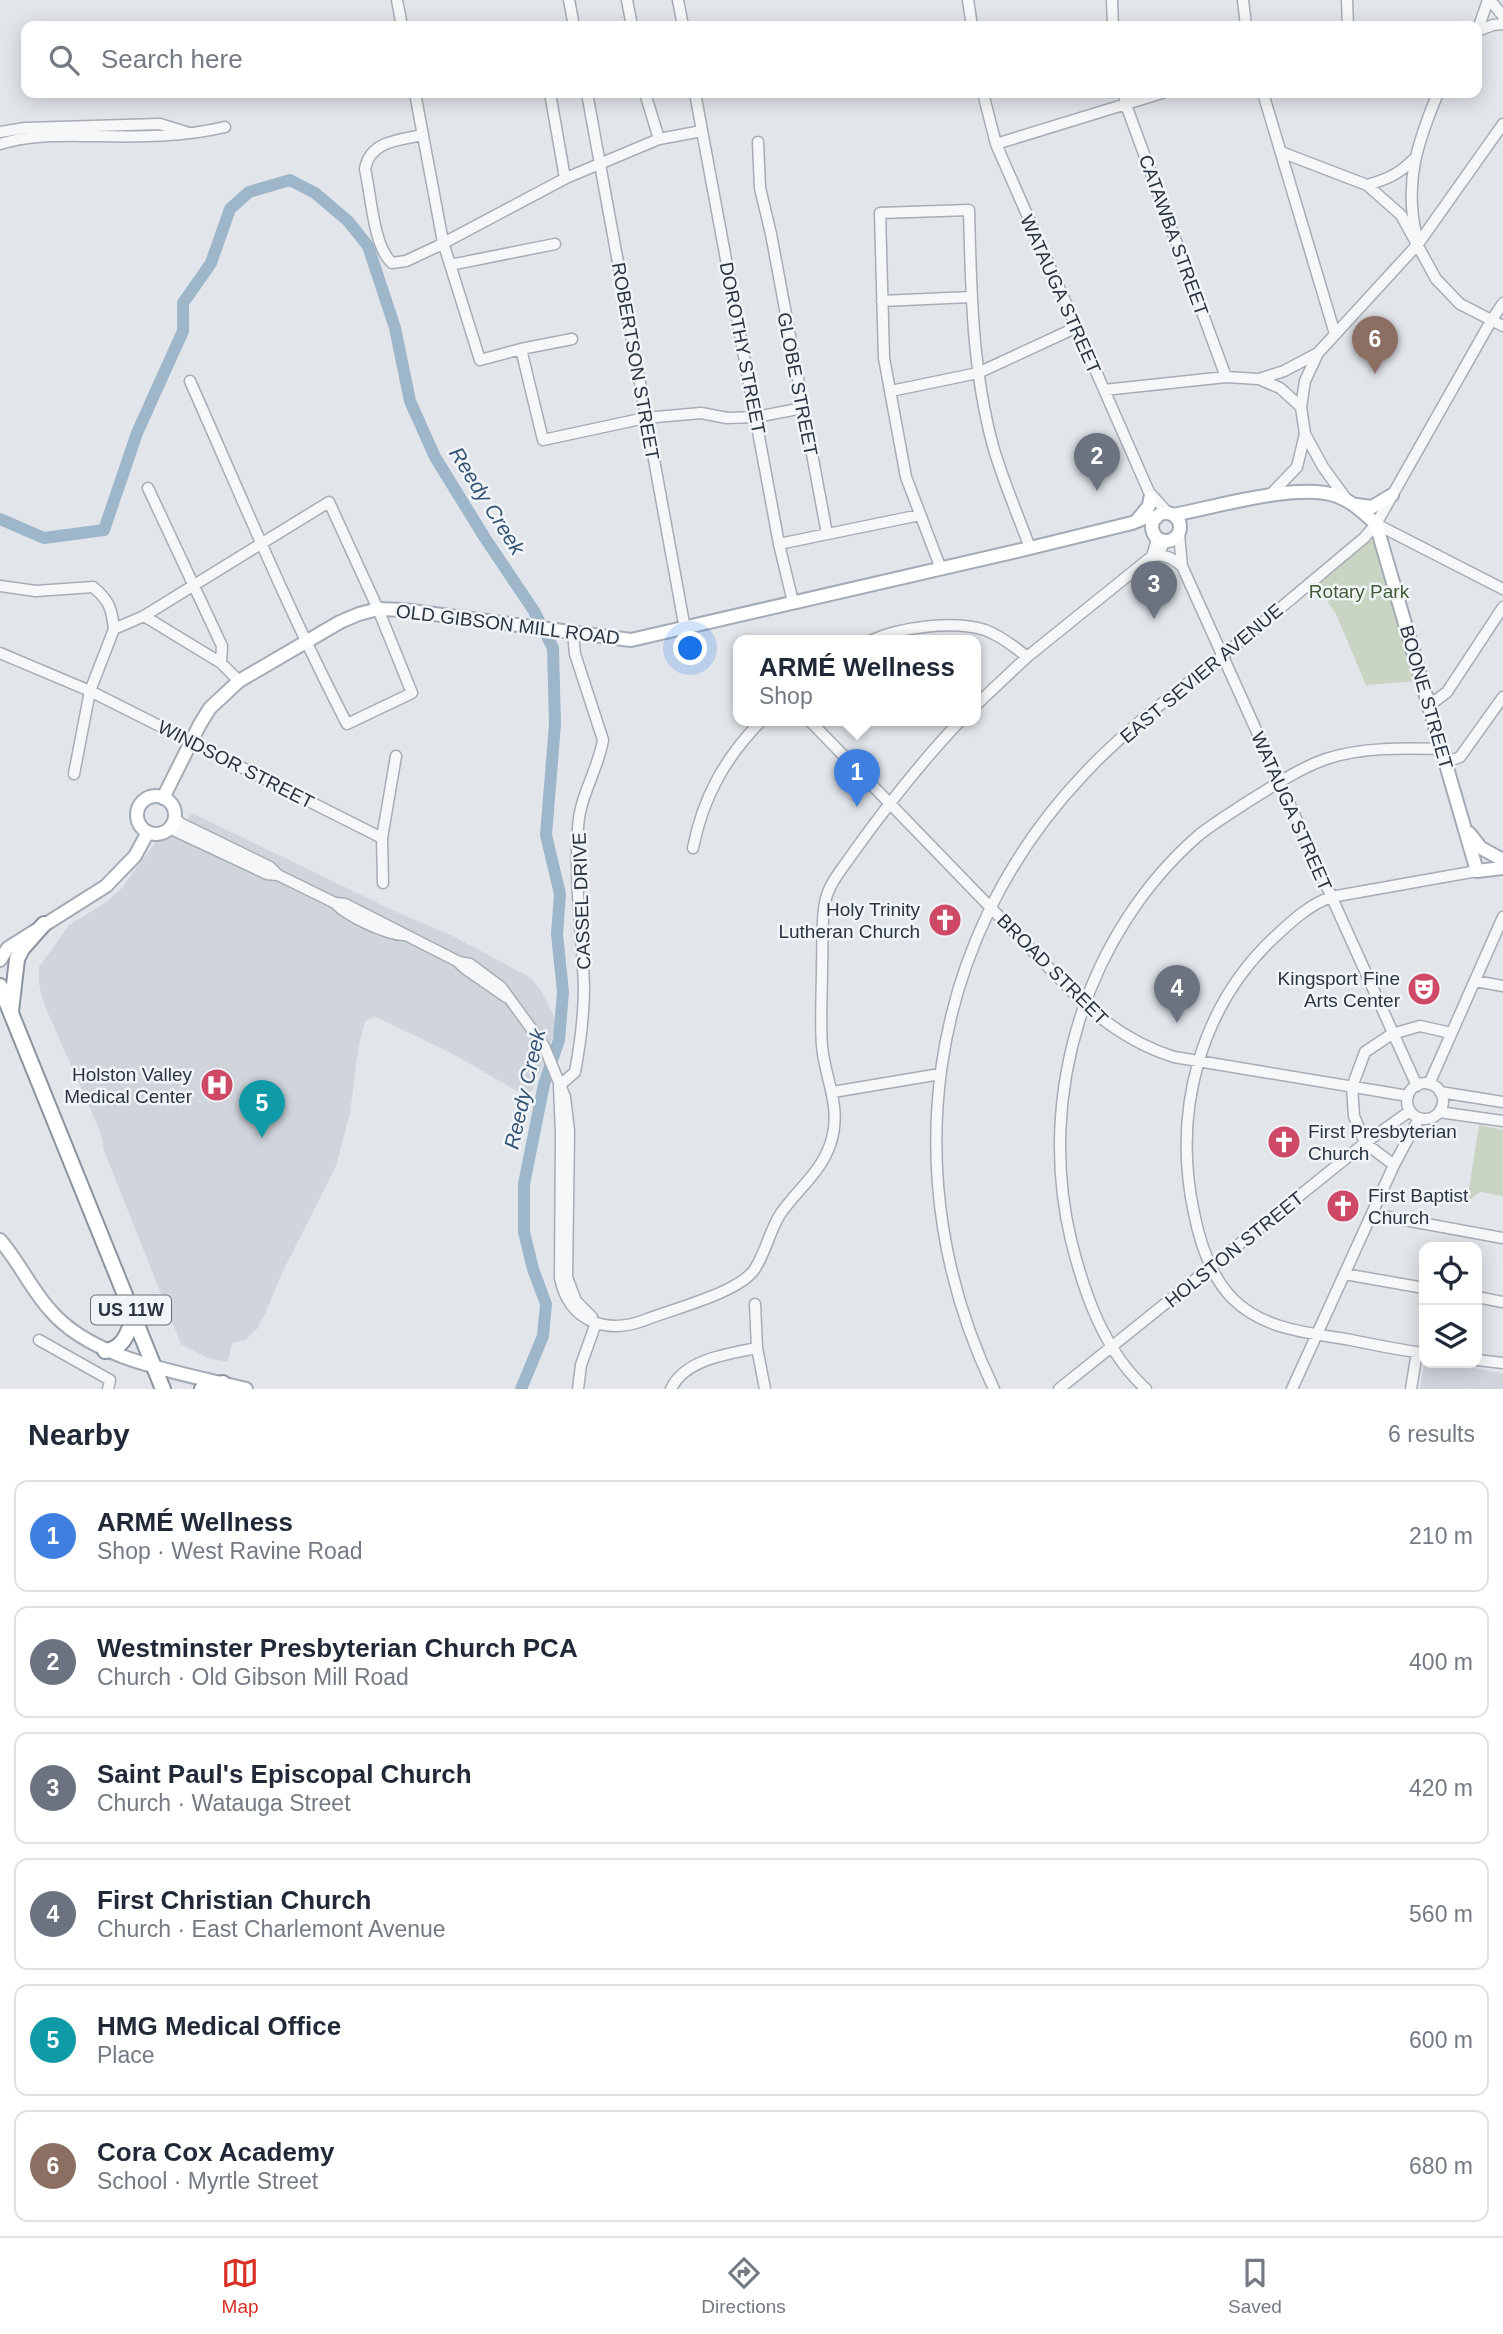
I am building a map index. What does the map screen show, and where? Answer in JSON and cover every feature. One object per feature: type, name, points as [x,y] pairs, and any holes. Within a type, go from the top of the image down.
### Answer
[{"type":"highway","points":[[5,1009],[17,958],[22,948],[44,924]]},
{"type":"highway","name":"US 11W","points":[[0,986],[5,1009],[163,1389]]},
{"type":"highway","points":[[106,1351],[114,1350],[122,1343],[134,1317]]},
{"type":"highway","points":[[202,1389],[223,1383]]},
{"type":"main road","name":"OLD GIBSON MILL ROAD","points":[[163,798],[210,708],[239,681],[340,622],[378,609],[404,610],[631,640],[1030,548],[1132,523],[1149,516],[1162,526],[1199,511],[1270,495],[1315,490],[1351,503]]},
{"type":"main road","points":[[1132,523],[1149,506],[1149,495]]},
{"type":"main road","points":[[1351,503],[1372,507],[1392,495]]},
{"type":"main road","points":[[1351,503],[1376,524]]},
{"type":"main road","points":[[1180,531],[1179,521],[1162,526],[1174,539],[1199,511]]},
{"type":"main road","name":"BOONE STREET","points":[[1376,524],[1477,870]]},
{"type":"main road","points":[[152,796],[163,798],[172,806],[171,823],[159,833],[148,832],[139,824],[138,807],[152,796]]},
{"type":"main road","points":[[1462,817],[1470,835],[1480,848],[1503,860]]},
{"type":"main road","points":[[0,960],[8,948],[106,886],[135,856],[148,832]]},
{"type":"main road","points":[[1477,870],[1503,867]]},
{"type":"main road","points":[[0,1240],[16,1258],[48,1309],[83,1340],[106,1351],[246,1389]]},
{"type":"street","points":[[397,0],[401,21]]},
{"type":"street","points":[[569,0],[573,21]]},
{"type":"street","points":[[627,0],[631,21]]},
{"type":"street","points":[[678,0],[681,21]]},
{"type":"street","points":[[968,0],[971,21]]},
{"type":"street","points":[[1112,0],[1113,21]]},
{"type":"street","points":[[1243,0],[1245,21]]},
{"type":"street","points":[[1347,0],[1348,21]]},
{"type":"street","points":[[1481,21],[1489,0],[1503,16]]},
{"type":"street","points":[[1482,30],[1503,24]]},
{"type":"street","points":[[416,98],[443,242],[480,360],[572,339]]},
{"type":"street","points":[[551,98],[565,178]]},
{"type":"street","name":"ROBERTSON STREET","points":[[588,98],[685,629]]},
{"type":"street","points":[[647,98],[659,139]]},
{"type":"street","name":"DOROTHY STREET","points":[[696,98],[779,544],[793,602]]},
{"type":"street","name":"WATAUGA STREET","points":[[984,98],[996,144],[1075,328],[1162,526],[1417,1086]]},
{"type":"street","name":"CATAWBA STREET","points":[[1125,98],[1226,377]]},
{"type":"street","points":[[996,144],[1147,98]]},
{"type":"street","points":[[1265,98],[1335,334]]},
{"type":"street","points":[[1419,244],[1410,208],[1415,158],[1436,98]]},
{"type":"street","points":[[0,132],[26,128],[160,124],[186,132]]},
{"type":"street","points":[[1351,503],[1323,467],[1305,434],[1301,407],[1305,381],[1318,353],[1419,244],[1503,124]]},
{"type":"street","points":[[0,144],[15,139],[64,135],[172,136],[225,127]]},
{"type":"street","points":[[423,135],[382,145],[367,158],[365,169],[379,239],[389,260],[397,263],[406,261],[565,178],[659,139],[702,131]]},
{"type":"street","name":"GLOBE STREET","points":[[758,142],[760,188],[827,534]]},
{"type":"street","points":[[1281,152],[1367,185],[1401,215],[1436,279],[1460,304],[1503,326]]},
{"type":"street","points":[[1367,185],[1390,179],[1415,158]]},
{"type":"street","points":[[941,569],[906,477],[884,358],[880,213],[969,210],[971,297],[978,373],[993,447],[1030,548]]},
{"type":"street","points":[[450,265],[555,244]]},
{"type":"street","points":[[882,301],[971,297]]},
{"type":"street","name":"EAST SEVIER AVENUE","points":[[993,1389],[960,1306],[942,1227],[936,1159],[940,1073],[947,1034],[958,992],[990,907],[1037,831],[1084,774],[1129,732],[1364,538],[1376,524],[1503,303]]},
{"type":"street","points":[[891,391],[978,373],[1075,328]]},
{"type":"street","points":[[521,349],[543,440],[645,418],[701,413],[726,418],[756,417],[803,408]]},
{"type":"street","points":[[1259,379],[1284,371],[1318,353]]},
{"type":"street","points":[[1104,390],[1226,377],[1259,379],[1280,388],[1301,407]]},
{"type":"street","points":[[114,629],[144,616],[263,544],[329,502],[378,609],[412,693],[347,724],[305,643],[263,544],[190,380]]},
{"type":"street","points":[[1270,495],[1297,467],[1305,434]]},
{"type":"street","points":[[148,488],[222,646],[221,663]]},
{"type":"street","points":[[779,544],[919,515]]},
{"type":"street","points":[[1376,524],[1503,589]]},
{"type":"street","points":[[1152,556],[1162,526]]},
{"type":"street","name":"WATAUGA STREET","points":[[1180,531],[1182,566]]},
{"type":"street","points":[[981,700],[1027,657],[1152,556],[1161,554],[1182,566]]},
{"type":"street","points":[[0,586],[36,591],[93,587],[105,597],[112,609],[114,629],[90,691],[74,774]]},
{"type":"street","points":[[1430,705],[1447,692],[1503,607]]},
{"type":"street","points":[[144,616],[221,663],[239,681]]},
{"type":"street","points":[[891,635],[934,626],[984,630],[1007,641],[1027,657]]},
{"type":"street","name":"CASSEL DRIVE","points":[[558,1083],[575,1072],[583,1000],[577,890],[578,824],[583,798],[603,740],[568,632]]},
{"type":"street","name":"WINDSOR STREET","points":[[0,653],[90,691],[382,838]]},
{"type":"street","points":[[1446,762],[1460,757],[1503,697]]},
{"type":"street","points":[[693,848],[701,816],[717,777],[731,753],[756,726]]},
{"type":"street","name":"BROAD STREET","points":[[815,726],[1084,1004],[1137,1043],[1174,1057],[1198,1062],[1408,1096]]},
{"type":"street","points":[[171,823],[267,874],[278,875],[335,902],[342,910],[383,930],[403,935],[459,962],[509,999],[533,1027],[544,1046],[558,1083],[561,1133],[560,1278],[565,1296],[585,1319],[611,1326],[638,1322],[744,1281],[760,1261],[778,1218],[823,1161],[833,1129],[833,1092],[822,1046],[824,904],[827,894],[840,871],[889,803],[956,726]]},
{"type":"street","points":[[1146,1389],[1112,1348],[1089,1299],[1065,1211],[1060,1166],[1064,1081],[1084,1004],[1105,958],[1122,928],[1157,879],[1215,822],[1280,782],[1326,759],[1390,748],[1442,749]]},
{"type":"street","points":[[383,883],[382,838],[396,756]]},
{"type":"street","points":[[1419,1353],[1284,1328],[1257,1316],[1234,1300],[1212,1267],[1195,1219],[1186,1159],[1187,1113],[1198,1062],[1209,1031],[1226,999],[1256,957],[1289,924],[1309,908],[1331,897],[1477,870]]},
{"type":"street","points":[[1429,1084],[1503,917]]},
{"type":"street","points":[[1475,982],[1503,986]]},
{"type":"street","points":[[1394,1165],[1365,1143],[1354,1116],[1352,1087],[1365,1052],[1392,1034],[1420,1026],[1451,1033]]},
{"type":"street","points":[[833,1092],[940,1073]]},
{"type":"street","points":[[1440,1092],[1443,1102],[1439,1112],[1430,1118],[1419,1118],[1410,1111],[1408,1096],[1417,1086],[1429,1084],[1440,1092],[1503,1102]]},
{"type":"street","name":"HOLSTON STREET","points":[[1059,1389],[1365,1143],[1410,1111]]},
{"type":"street","points":[[1439,1112],[1503,1121]]},
{"type":"street","points":[[1292,1389],[1394,1165],[1419,1118]]},
{"type":"street","points":[[1372,1214],[1503,1238]]},
{"type":"street","points":[[1345,1274],[1419,1287]]},
{"type":"street","points":[[1482,1298],[1503,1302]]},
{"type":"street","points":[[755,1304],[757,1348],[765,1389]]},
{"type":"street","points":[[578,1389],[581,1365],[596,1322]]},
{"type":"street","points":[[39,1340],[110,1380],[108,1389]]},
{"type":"street","points":[[671,1389],[691,1367],[711,1359],[757,1348]]},
{"type":"street","points":[[1411,1389],[1419,1357]]},
{"type":"street","points":[[1482,1361],[1503,1363]]},
{"type":"shaded area","name":"Holston Valley Medical Center","points":[[192,813],[394,911],[455,937],[531,978],[555,1018],[555,1031],[529,1093],[517,1091],[451,1053],[376,1017],[367,1020],[358,1050],[350,1113],[336,1166],[257,1329],[245,1340],[232,1343],[228,1362],[208,1358],[181,1344],[103,1148],[100,1131],[47,1011],[39,983],[39,967],[69,925],[106,902],[121,889],[157,840],[170,834],[177,836]]},
{"type":"shaded area","points":[[1423,1368],[1473,1368],[1503,1373],[1503,1389],[1420,1389]]},
{"type":"green space","name":"Rotary Park","points":[[1369,540],[1378,543],[1418,681],[1366,685],[1336,614],[1316,584]]},
{"type":"green space","points":[[1479,1125],[1503,1130],[1503,1196],[1480,1192],[1467,1202]]},
{"type":"waterway","name":"Reedy Creek","points":[[0,519],[44,538],[104,530],[137,433],[183,331],[183,303],[211,263],[230,209],[249,192],[290,180],[315,193],[348,221],[368,246],[395,328],[410,401],[435,457],[534,611],[553,648],[555,724],[546,835],[560,894],[557,934],[563,992],[559,1040],[544,1084],[524,1184],[524,1232],[533,1269],[546,1304],[543,1336],[521,1389]]},
{"type":"place","name":"Cora Cox Academy","points":[[1375,374]]},
{"type":"place","name":"Westminster Presbyterian Church PCA","points":[[1097,491]]},
{"type":"place","name":"Saint Paul's Episcopal Church","points":[[1154,619]]},
{"type":"place","name":"ARMÉ Wellness","points":[[857,807]]},
{"type":"place","name":"Holy Trinity Lutheran Church","points":[[945,920]]},
{"type":"place","name":"Kingsport Fine Arts Center","points":[[1424,989]]},
{"type":"place","name":"First Christian Church","points":[[1177,1023]]},
{"type":"place","name":"Holston Valley Medical Center","points":[[217,1085]]},
{"type":"place","name":"HMG Medical Office","points":[[262,1138]]},
{"type":"place","name":"First Presbyterian Church","points":[[1284,1142]]},
{"type":"place","name":"First Baptist Church","points":[[1343,1206]]}]
